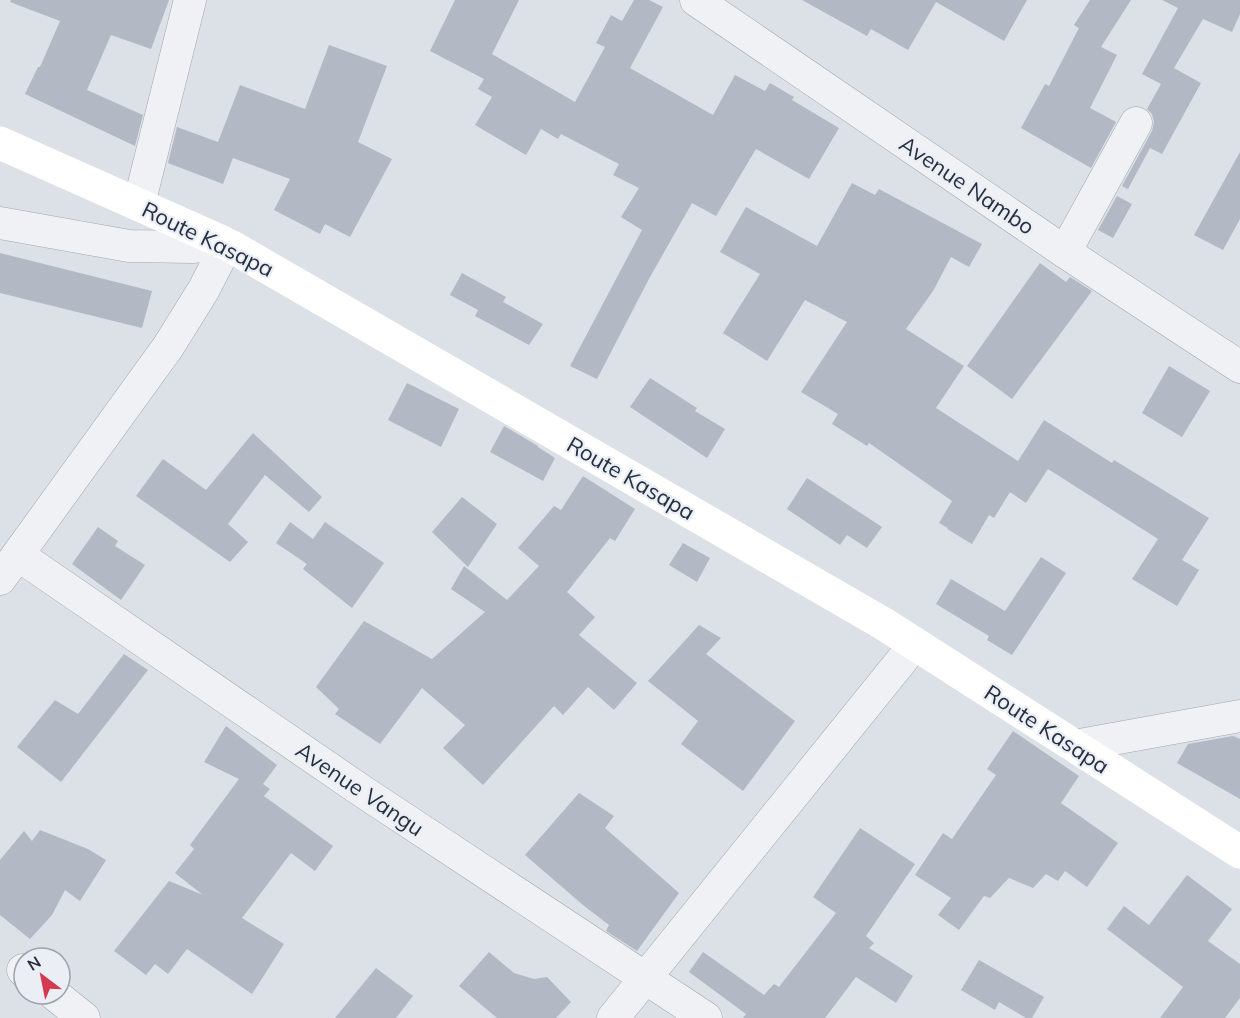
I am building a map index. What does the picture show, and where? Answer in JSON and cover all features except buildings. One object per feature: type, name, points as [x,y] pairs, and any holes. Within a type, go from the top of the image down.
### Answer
[{"type":"main road","name":"Route Kasapa","points":[[0,143],[227,244],[915,644],[1240,852]]},
{"type":"street","points":[[138,204],[190,0]]},
{"type":"street","name":"Avenue Nambo","points":[[696,0],[1065,252],[1240,367]]},
{"type":"street","points":[[1065,252],[1136,123]]},
{"type":"street","points":[[0,223],[129,246],[192,247],[227,244]]},
{"type":"street","points":[[9,567],[168,347],[204,289],[227,244]]},
{"type":"street","name":"Avenue Vangu","points":[[9,567],[362,791],[706,1018]]},
{"type":"street","points":[[613,1018],[915,644]]},
{"type":"street","points":[[1074,746],[1240,717]]},
{"type":"street","points":[[69,1006],[84,1018]]}]
